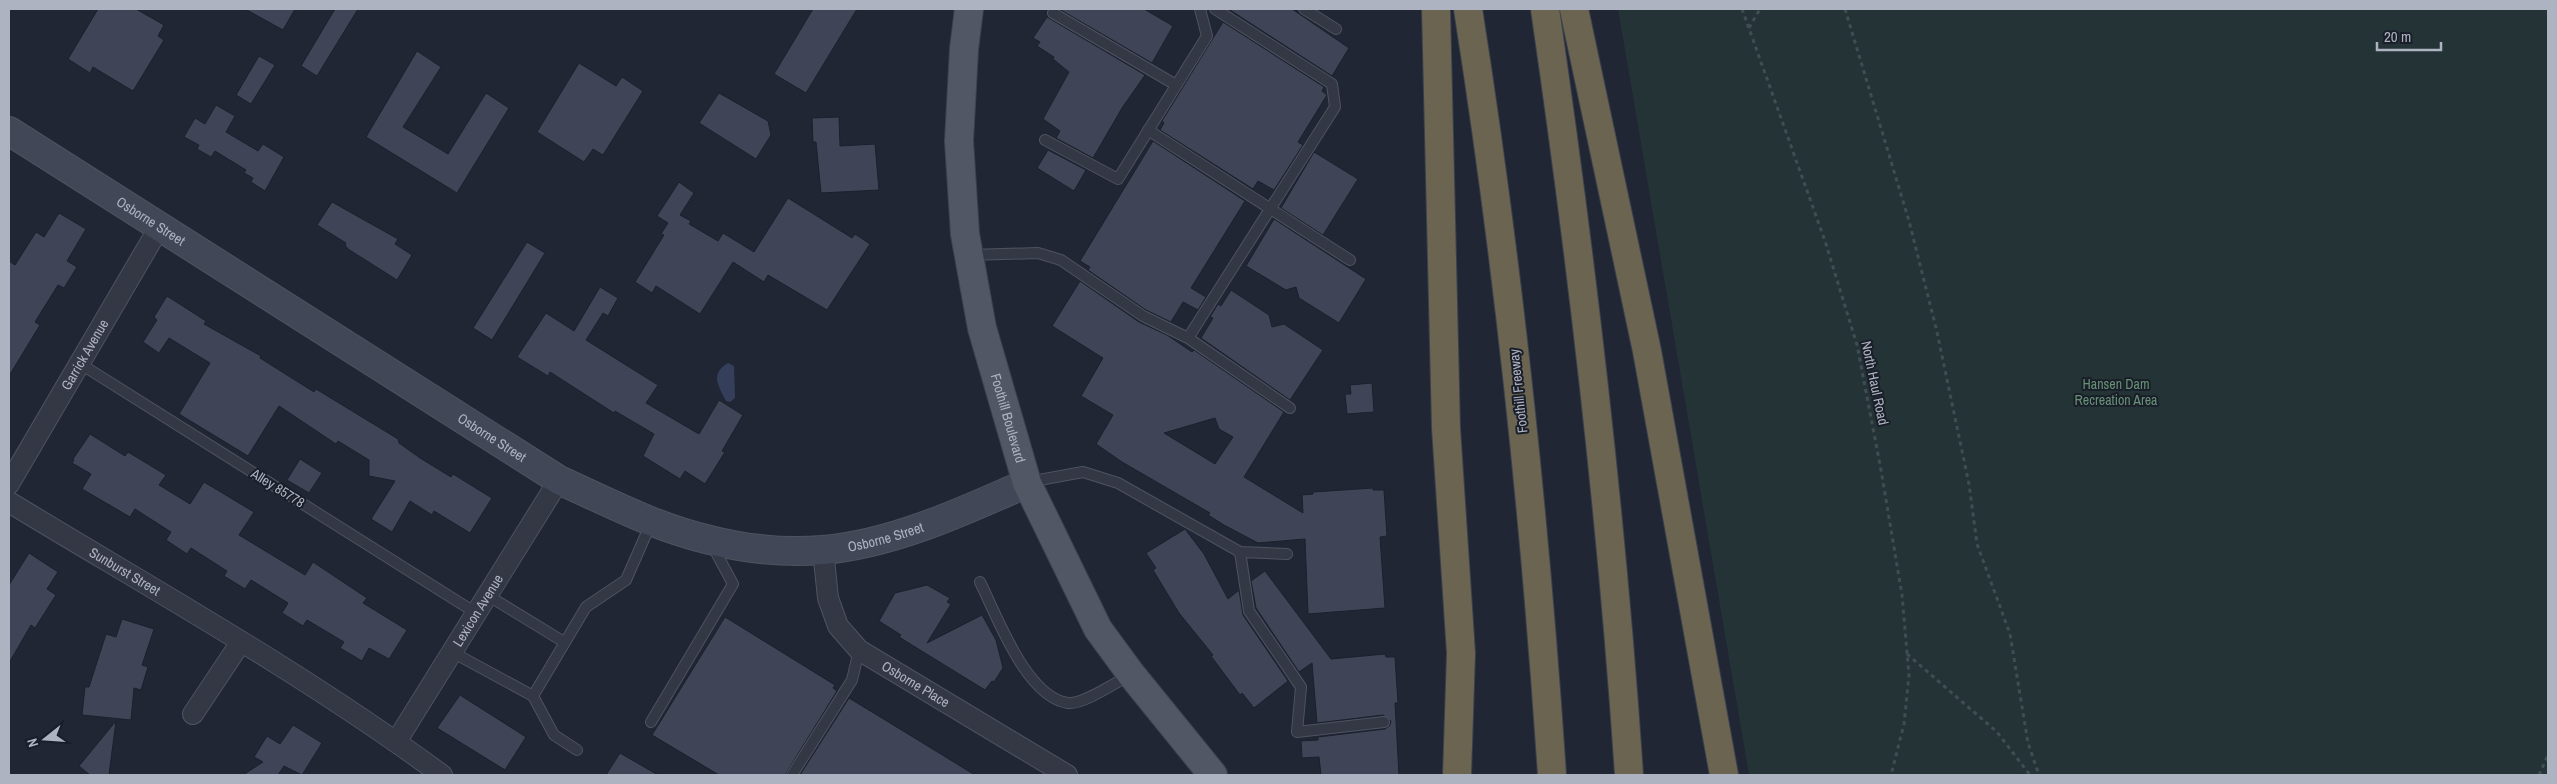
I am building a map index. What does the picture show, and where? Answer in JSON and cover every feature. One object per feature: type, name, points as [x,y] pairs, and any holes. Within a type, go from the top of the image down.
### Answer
[{"type":"highway","points":[[1436,9],[1446,428],[1461,653],[1457,775]]},
{"type":"highway","name":"Foothill Freeway","points":[[1468,9],[1490,155],[1526,462],[1552,775]]},
{"type":"highway","points":[[1545,9],[1577,239],[1604,474],[1628,775]]},
{"type":"highway","points":[[1574,9],[1646,341],[1724,775]]},
{"type":"main road","name":"Foothill Boulevard","points":[[969,9],[964,48],[959,141],[965,234],[982,328],[1027,482],[1098,629],[1131,674],[1212,775]]},
{"type":"main road","name":"Osborne Street","points":[[9,131],[559,480],[652,521],[709,540],[768,550],[823,550],[870,542],[955,515],[1027,482]]},
{"type":"street","name":"Garrick Avenue","points":[[9,484],[160,226]]},
{"type":"street","name":"Lexicon Avenue","points":[[396,742],[559,480]]},
{"type":"street","name":"Sunburst Street","points":[[9,502],[241,642],[396,742],[442,775]]},
{"type":"street","name":"Osborne Place","points":[[823,550],[828,598],[838,626],[859,650],[1067,775]]},
{"type":"street","points":[[193,714],[241,642]]},
{"type":"lane","points":[[1045,140],[1118,179],[1207,36],[1200,9]]},
{"type":"lane","points":[[1188,338],[1335,107],[1335,95],[1332,84],[1215,9]]},
{"type":"lane","points":[[1304,9],[1336,29]]},
{"type":"lane","points":[[1053,13],[1176,85]]},
{"type":"lane","points":[[1148,130],[1350,260]]},
{"type":"lane","points":[[969,255],[1038,253],[1061,260],[1143,316],[1188,338],[1290,408]]},
{"type":"lane","name":"Alley 85778","points":[[79,364],[476,613]]},
{"type":"lane","points":[[1027,482],[1083,472],[1118,483],[1240,552],[1287,554]]},
{"type":"lane","points":[[533,696],[586,607],[626,580],[652,521]]},
{"type":"lane","points":[[651,722],[733,584],[709,540]]},
{"type":"lane","points":[[1240,552],[1249,611],[1301,687],[1297,732],[1384,722]]},
{"type":"lane","points":[[980,582],[1024,670],[1049,695],[1068,703],[1079,702],[1131,674]]},
{"type":"lane","points":[[487,595],[564,642]]},
{"type":"lane","points":[[792,775],[852,680],[859,650]]},
{"type":"lane","points":[[452,652],[533,696],[554,734],[577,750]]},
{"type":"path","name":"North Haul Road","points":[[1742,9],[1825,241],[1857,345],[1902,595],[1909,675],[1904,724],[1891,775]]},
{"type":"path","points":[[1749,29],[1760,9]]},
{"type":"path","points":[[1845,9],[1910,221],[1937,332],[1969,484],[1977,544],[2010,634],[2028,744],[2039,775]]},
{"type":"path","points":[[1907,654],[1997,732],[2030,775]]},
{"type":"path","points":[[2539,775],[2548,755]]},
{"type":"green space","name":"Hansen Dam Recreation Area","points":[[1618,9],[2548,9],[2548,775],[1749,775]]},
{"type":"water","points":[[728,363],[734,366],[735,398],[730,402],[726,401],[717,380],[719,371]]},
{"type":"building","points":[[98,9],[136,9],[164,25],[158,36],[164,40],[133,91],[93,67],[90,73],[68,59]]},
{"type":"building","points":[[245,9],[295,9],[283,30]]},
{"type":"building","points":[[335,9],[358,9],[317,76],[301,66]]},
{"type":"building","points":[[813,9],[857,9],[806,93],[774,74]]},
{"type":"building","points":[[1059,9],[1144,9],[1173,26],[1152,63]]},
{"type":"building","points":[[1231,9],[1292,9],[1349,48],[1332,76]]},
{"type":"building","points":[[1047,17],[1145,75],[1122,108],[1093,158],[1056,138],[1060,131],[1043,119],[1069,72],[1053,59],[1054,57],[1037,46],[1040,42],[1033,38]]},
{"type":"building","points":[[1223,22],[1324,87],[1322,91],[1327,95],[1298,142],[1303,145],[1274,190],[1258,181],[1253,189],[1160,130],[1164,123],[1162,121]]},
{"type":"building","points":[[417,51],[441,67],[403,127],[448,154],[486,93],[509,108],[457,193],[366,137]]},
{"type":"building","points":[[259,56],[275,65],[251,104],[236,95]]},
{"type":"building","points":[[579,63],[616,86],[622,77],[643,91],[603,155],[593,149],[584,162],[537,132]]},
{"type":"building","points":[[719,93],[768,121],[771,135],[756,159],[699,123]]},
{"type":"building","points":[[216,105],[235,116],[226,132],[258,151],[263,144],[284,157],[265,191],[251,182],[253,178],[244,173],[246,170],[215,151],[211,157],[197,149],[199,145],[184,137],[195,118],[205,124]]},
{"type":"building","points":[[839,117],[840,146],[875,144],[879,190],[821,193],[816,142],[813,142],[812,118]]},
{"type":"building","points":[[1153,141],[1245,201],[1191,288],[1206,297],[1198,310],[1183,302],[1171,322],[1146,310],[1088,270],[1090,267],[1080,261]]},
{"type":"building","points":[[1048,150],[1086,170],[1074,191],[1037,168]]},
{"type":"building","points":[[1314,152],[1358,179],[1323,235],[1281,208]]},
{"type":"building","points":[[679,182],[694,193],[680,215],[691,221],[689,224],[718,241],[723,233],[754,252],[788,198],[852,238],[855,234],[870,244],[827,310],[768,275],[764,282],[733,262],[700,314],[656,286],[652,293],[635,282],[664,235],[661,234],[668,223],[657,216]]},
{"type":"building","points":[[332,202],[398,239],[395,244],[412,255],[397,280],[348,249],[345,245],[346,243],[317,225]]},
{"type":"building","points":[[59,213],[86,229],[67,261],[77,267],[64,288],[58,285],[35,322],[40,325],[9,376],[9,261],[15,265],[36,232],[44,237]]},
{"type":"building","points":[[1274,219],[1366,279],[1339,323],[1299,298],[1296,287],[1286,290],[1246,266]]},
{"type":"building","points":[[527,242],[545,253],[492,340],[473,328]]},
{"type":"building","points":[[1080,281],[1139,322],[1167,335],[1192,352],[1194,350],[1284,412],[1244,477],[1303,513],[1302,495],[1313,494],[1313,492],[1373,488],[1373,490],[1384,490],[1387,536],[1380,537],[1385,608],[1308,614],[1305,539],[1258,543],[1224,525],[1208,515],[1210,513],[1122,462],[1096,444],[1113,415],[1081,396],[1103,358],[1052,326]],"holes":[[[1215,418],[1219,429],[1233,437],[1215,464],[1164,433]]]},
{"type":"building","points":[[600,287],[618,298],[608,316],[603,313],[586,340],[658,385],[646,403],[699,434],[719,400],[743,415],[722,451],[725,452],[705,484],[685,471],[680,479],[643,456],[654,434],[615,411],[614,413],[550,372],[548,376],[517,357],[546,313],[574,331]]},
{"type":"building","points":[[1231,290],[1269,315],[1272,327],[1284,324],[1323,350],[1290,400],[1201,338],[1213,318],[1210,317],[1218,304],[1221,306]]},
{"type":"building","points":[[167,296],[206,321],[204,324],[261,356],[260,358],[314,392],[316,389],[398,439],[399,443],[451,477],[453,474],[492,498],[470,533],[434,511],[432,515],[410,501],[392,532],[371,519],[395,481],[369,476],[369,460],[338,441],[336,444],[279,406],[248,456],[179,414],[210,363],[169,338],[159,353],[143,342],[157,320],[154,317]]},
{"type":"building","points":[[1372,383],[1374,412],[1347,414],[1345,394],[1351,394],[1350,385]]},
{"type":"building","points":[[90,434],[125,456],[128,452],[166,475],[159,485],[190,504],[204,482],[254,512],[239,535],[305,575],[313,562],[367,598],[363,603],[407,630],[389,659],[369,648],[362,661],[340,648],[344,642],[307,620],[303,626],[282,613],[288,603],[251,580],[245,589],[224,576],[227,571],[191,548],[187,554],[166,540],[171,532],[135,509],[130,517],[82,489],[91,474],[72,463]]},
{"type":"building","points":[[300,459],[322,473],[309,493],[287,480]]},
{"type":"building","points":[[1185,529],[1204,554],[1228,599],[1239,590],[1243,615],[1288,681],[1254,708],[1242,693],[1240,695],[1211,656],[1213,655],[1179,613],[1153,570],[1156,568],[1146,553]]},
{"type":"building","points":[[29,553],[58,572],[47,589],[56,595],[35,628],[31,625],[9,663],[9,585]]},
{"type":"building","points":[[1265,571],[1331,659],[1385,654],[1386,657],[1395,657],[1398,703],[1395,703],[1399,775],[1321,775],[1319,757],[1302,758],[1301,741],[1318,740],[1318,737],[1385,729],[1390,725],[1391,721],[1383,715],[1317,723],[1312,663],[1299,672],[1256,608],[1251,581]]},
{"type":"building","points":[[927,585],[950,598],[947,602],[951,604],[927,643],[982,615],[996,640],[1003,668],[994,682],[992,681],[985,690],[899,637],[901,635],[879,621],[895,593]]},
{"type":"building","points":[[725,617],[835,685],[833,688],[837,691],[785,775],[719,775],[652,735]]},
{"type":"building","points":[[122,619],[154,629],[142,665],[148,667],[141,690],[134,688],[131,720],[82,715],[85,687],[89,687],[106,634],[116,637]]},
{"type":"building","points":[[460,695],[526,737],[505,770],[437,728]]},
{"type":"building","points":[[849,698],[895,726],[975,775],[800,775]]},
{"type":"building","points":[[116,721],[109,775],[90,775],[79,766]]},
{"type":"building","points":[[293,725],[322,743],[302,775],[284,766],[278,775],[243,775],[263,762],[254,757],[267,736],[280,744]]},
{"type":"building","points":[[620,753],[658,775],[606,775]]}]
